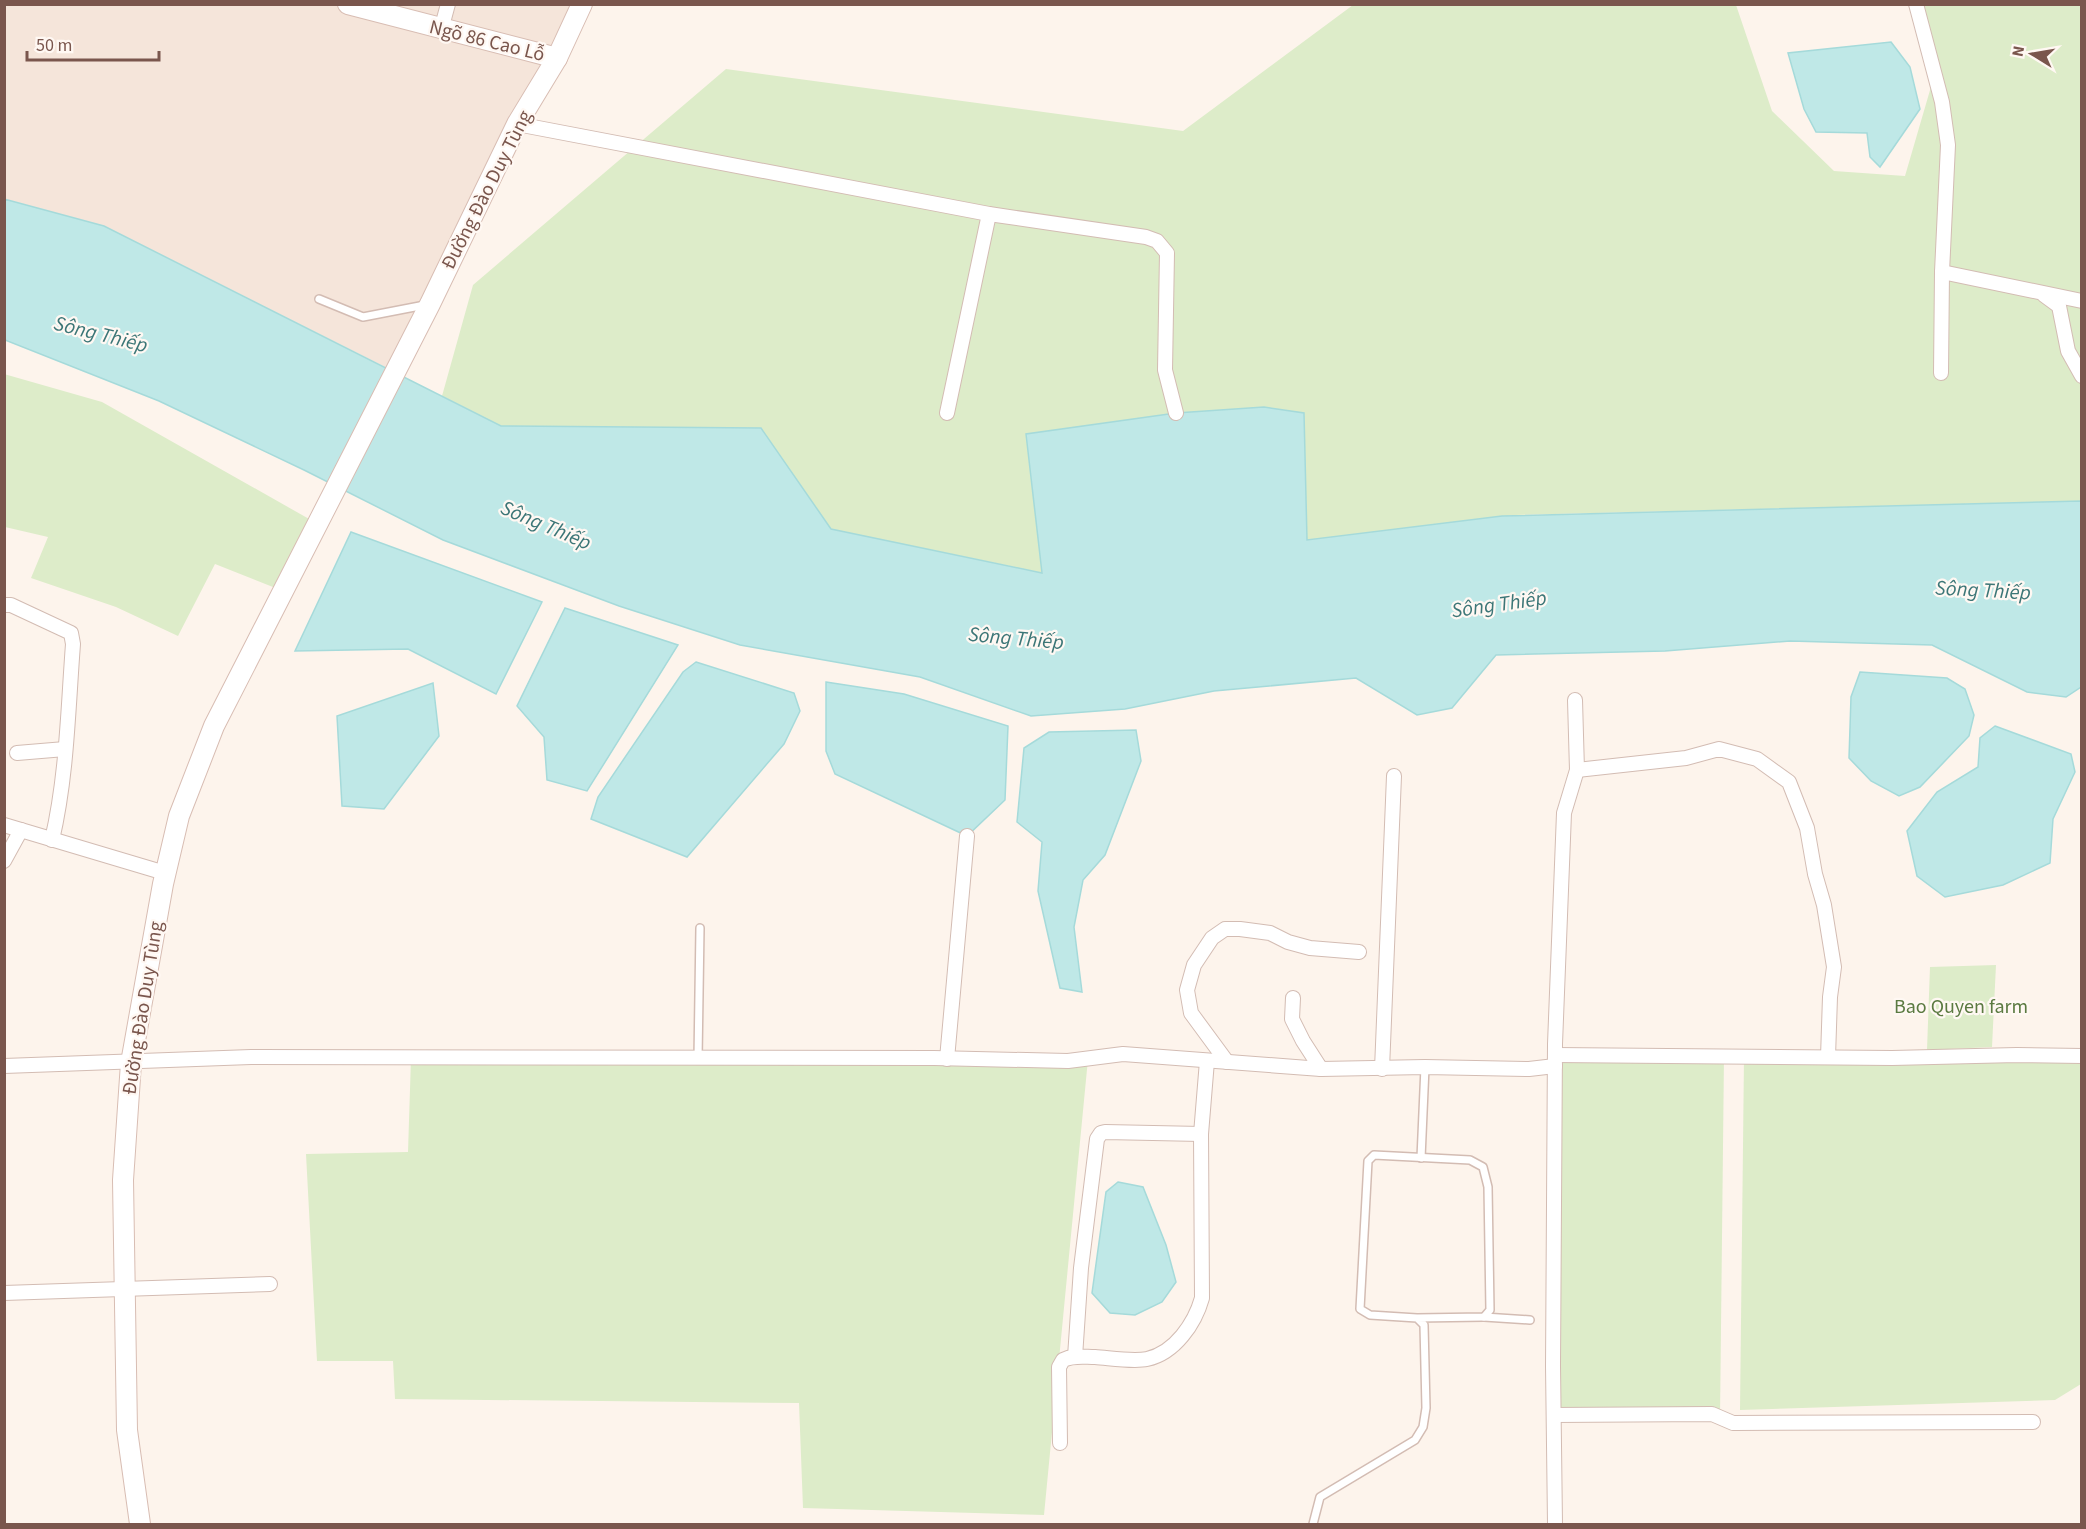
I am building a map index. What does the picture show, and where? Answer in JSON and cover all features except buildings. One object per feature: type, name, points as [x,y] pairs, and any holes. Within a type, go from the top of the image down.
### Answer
[{"type":"street","name":"Ngõ 86 Cao Lỗ","points":[[348,4],[441,30],[557,58]]},
{"type":"street","points":[[441,30],[448,4]]},
{"type":"street","name":"Đường Đào Duy Tùng","points":[[140,1524],[127,1430],[123,1180],[131,1063],[165,873],[179,816],[214,726],[430,304],[517,124],[557,58],[582,4]]},
{"type":"street","points":[[1916,4],[1947,124],[1941,373]]},
{"type":"street","points":[[517,124],[989,214],[1146,237],[1157,241],[1167,253],[1165,370],[1176,413]]},
{"type":"street","points":[[947,413],[989,214]]},
{"type":"street","points":[[1942,272],[2082,301]]},
{"type":"street","points":[[2040,292],[2059,306],[2068,351],[2082,376]]},
{"type":"street","points":[[4,605],[11,605],[71,633],[73,644],[65,749],[59,811],[52,840]]},
{"type":"street","points":[[1555,1524],[1555,1060],[1564,813],[1577,770],[1575,700]]},
{"type":"street","points":[[17,753],[65,749]]},
{"type":"street","points":[[1577,770],[1686,758],[1719,749],[1756,759],[1789,782],[1807,828],[1815,874],[1824,905],[1834,967],[1830,997],[1828,1057]]},
{"type":"street","points":[[1382,1069],[1394,776]]},
{"type":"street","points":[[4,825],[165,873]]},
{"type":"street","points":[[4,861],[21,830]]},
{"type":"street","points":[[947,1059],[967,836]]},
{"type":"street","points":[[1227,1062],[1191,1013],[1187,990],[1194,964],[1212,938],[1225,929],[1240,928],[1270,933],[1288,942],[1310,948],[1359,952]]},
{"type":"street","points":[[1293,998],[1292,1019],[1321,1069]]},
{"type":"street","points":[[4,1066],[252,1058],[1068,1061],[1124,1054],[1321,1069],[1425,1067],[1529,1069],[1555,1060],[2082,1056]]},
{"type":"street","points":[[1060,1443],[1059,1367],[1063,1360],[1075,1357],[1147,1359],[1165,1352],[1197,1315],[1202,1298],[1201,1134],[1207,1060]]},
{"type":"street","points":[[1075,1357],[1081,1268],[1097,1139],[1101,1133],[1105,1132],[1201,1134]]},
{"type":"street","points":[[7,1289],[124,1289],[270,1284]]},
{"type":"street","points":[[1554,1415],[1712,1414],[1733,1423],[2033,1422]]},
{"type":"lane","points":[[319,299],[363,317],[430,304]]},
{"type":"lane","points":[[698,1059],[700,928]]},
{"type":"lane","points":[[1421,1158],[1425,1067]]},
{"type":"lane","points":[[1484,1317],[1490,1310],[1488,1187],[1483,1167],[1470,1160],[1374,1155],[1368,1161],[1360,1309],[1370,1315],[1530,1320]]},
{"type":"lane","points":[[1313,1524],[1320,1497],[1415,1440],[1423,1427],[1426,1408],[1424,1325],[1417,1318]]},
{"type":"shaded area","points":[[4,5],[580,5],[395,372],[104,226],[5,199]]},
{"type":"green space","points":[[1353,5],[1736,5],[1772,111],[1834,171],[1905,176],[1935,73],[1918,5],[2081,5],[2081,501],[1515,515],[1307,540],[1304,413],[1026,434],[1043,573],[830,529],[760,428],[501,426],[442,396],[473,285],[726,69],[1183,131]]},
{"type":"green space","points":[[4,374],[102,402],[318,524],[283,591],[215,564],[178,636],[116,607],[31,578],[48,537],[5,527]]},
{"type":"green space","name":"Bao Quyen farm","points":[[1996,965],[1992,1047],[1927,1050],[1930,967]]},
{"type":"green space","points":[[1555,1055],[1724,1056],[1720,1418],[1554,1415]]},
{"type":"green space","points":[[1744,1057],[2081,1057],[2081,1384],[2055,1400],[1740,1410]]},
{"type":"green space","points":[[411,1058],[1088,1059],[1044,1515],[803,1508],[799,1403],[395,1399],[393,1361],[317,1361],[306,1154],[408,1152]]},
{"type":"water","points":[[1891,42],[1910,67],[1920,109],[1880,167],[1870,157],[1867,133],[1816,132],[1804,109],[1788,53]]},
{"type":"water","name":"Sông Thiếp","points":[[4,199],[104,226],[501,426],[761,428],[831,529],[1042,573],[1026,434],[1176,413],[1264,407],[1304,413],[1307,540],[1502,516],[2081,501],[2081,687],[2066,697],[2027,692],[1932,645],[1790,641],[1665,651],[1496,655],[1452,708],[1417,715],[1356,678],[1214,691],[1125,709],[1031,716],[920,677],[740,645],[619,606],[443,540],[159,401],[5,340]]},
{"type":"water","points":[[351,532],[542,602],[496,694],[408,649],[295,651]]},
{"type":"water","points":[[565,608],[678,645],[587,791],[547,780],[544,737],[517,706]]},
{"type":"water","points":[[696,662],[794,693],[800,711],[784,744],[687,857],[591,819],[598,797],[683,672]]},
{"type":"water","points":[[1860,672],[1947,678],[1965,689],[1974,715],[1969,736],[1920,787],[1899,796],[1871,781],[1849,758],[1851,697]]},
{"type":"water","points":[[826,682],[904,694],[1008,726],[1005,800],[967,836],[835,774],[826,751]]},
{"type":"water","points":[[433,683],[439,736],[384,809],[342,806],[337,716]]},
{"type":"water","points":[[1995,726],[2071,754],[2075,772],[2053,819],[2050,863],[2003,885],[1945,897],[1917,876],[1907,831],[1937,792],[1978,767],[1980,738]]},
{"type":"water","points":[[1136,730],[1141,761],[1105,855],[1083,880],[1074,927],[1082,992],[1060,988],[1038,891],[1042,842],[1017,822],[1024,748],[1049,732]]},
{"type":"water","points":[[1118,1182],[1143,1187],[1166,1245],[1176,1282],[1162,1302],[1135,1315],[1110,1313],[1092,1293],[1106,1192]]}]
